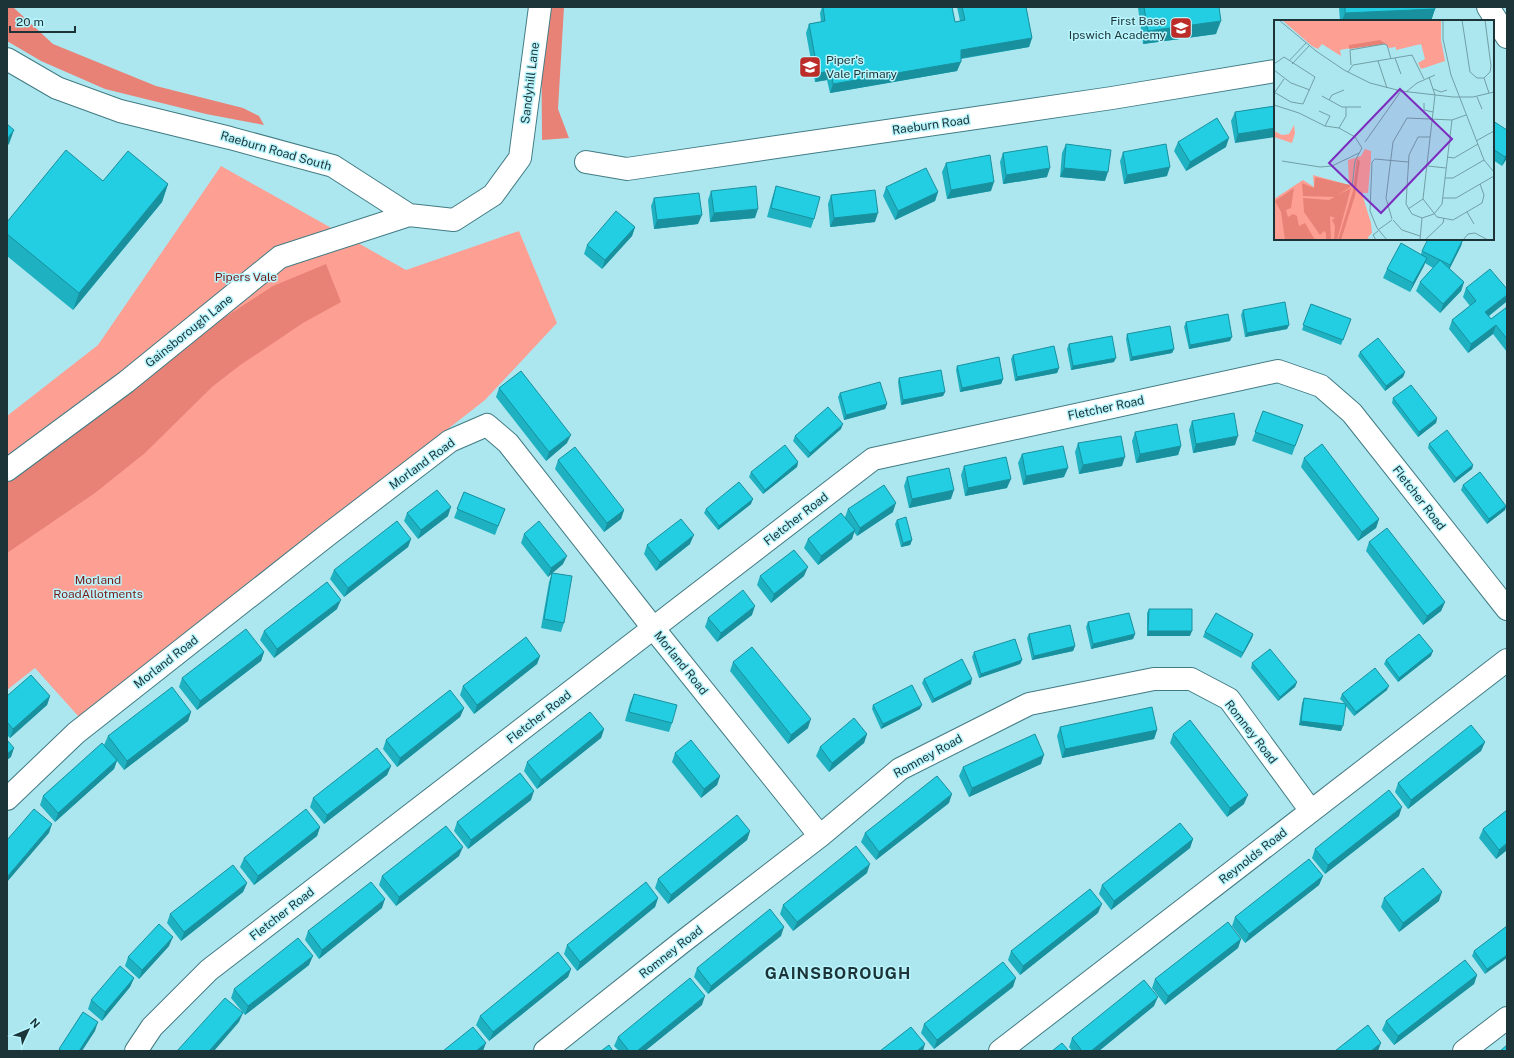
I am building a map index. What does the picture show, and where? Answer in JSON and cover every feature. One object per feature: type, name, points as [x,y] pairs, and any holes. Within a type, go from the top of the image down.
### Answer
[{"type":"street","name":"Sandyhill Lane","points":[[520,158],[540,7]]},
{"type":"street","points":[[1488,7],[1501,35]]},
{"type":"street","name":"Raeburn Road South","points":[[7,59],[57,88],[120,111],[230,138],[333,166],[410,215],[454,220],[494,195],[520,158]]},
{"type":"street","name":"Raeburn Road","points":[[586,162],[626,169],[1112,98],[1274,71]]},
{"type":"street","name":"Gainsborough Lane","points":[[7,470],[126,382],[280,257],[410,215]]},
{"type":"street","name":"Fletcher Road","points":[[136,1051],[152,1028],[209,970],[873,460],[1278,370],[1321,386],[1352,413],[1507,609]]},
{"type":"street","name":"Morland Road","points":[[7,799],[76,733],[331,532],[450,441],[487,425],[508,443],[654,629],[820,836]]},
{"type":"street","name":"Reynolds Road","points":[[1000,1051],[1507,660]]},
{"type":"street","name":"Romney Road","points":[[545,1051],[681,943],[820,836],[900,769],[1029,704],[1154,679],[1191,679],[1229,699],[1311,811]]},
{"type":"street","points":[[1464,1051],[1507,1018]]},
{"type":"green space","name":"Morland RoadAllotments","points":[[221,166],[406,270],[519,231],[557,323],[485,400],[79,717],[35,668],[7,690],[7,416],[98,345]]},
{"type":"shaded area","points":[[7,7],[13,7],[53,44],[156,86],[243,108],[259,116],[264,125],[206,114],[105,89],[41,61],[7,41]]},
{"type":"shaded area","points":[[541,7],[564,7],[558,109],[569,138],[542,140]]},
{"type":"shaded area","points":[[326,264],[341,302],[303,323],[239,366],[212,387],[145,453],[95,493],[7,553],[7,483],[216,323],[273,286]]},
{"type":"building","points":[[823,7],[952,7],[955,22],[965,20],[962,7],[1026,7],[1032,38],[961,50],[961,62],[833,84],[831,71],[818,73],[809,24],[825,21]]},
{"type":"building","points":[[1144,7],[1219,7],[1221,21],[1148,31]]},
{"type":"building","points":[[1345,7],[1435,7],[1435,9],[1345,13]]},
{"type":"building","points":[[1274,106],[1274,128],[1238,134],[1235,112]]},
{"type":"building","points":[[1217,118],[1229,138],[1190,162],[1178,142]]},
{"type":"building","points":[[1494,122],[1507,130],[1507,154],[1505,157],[1494,150]]},
{"type":"building","points":[[7,124],[14,130],[7,139]]},
{"type":"building","points":[[1066,144],[1111,150],[1108,172],[1064,168]]},
{"type":"building","points":[[1166,144],[1170,167],[1127,175],[1123,152]]},
{"type":"building","points":[[1047,146],[1050,168],[1006,175],[1003,153]]},
{"type":"building","points":[[66,150],[103,181],[128,151],[168,184],[79,293],[7,234],[7,222]]},
{"type":"building","points":[[990,155],[994,182],[951,190],[946,163]]},
{"type":"building","points":[[926,168],[938,192],[898,211],[886,187]]},
{"type":"building","points":[[756,186],[758,209],[714,213],[711,191]]},
{"type":"building","points":[[776,186],[820,197],[814,219],[771,208]]},
{"type":"building","points":[[875,190],[878,213],[834,218],[831,195]]},
{"type":"building","points":[[699,193],[702,215],[657,220],[654,198]]},
{"type":"building","points":[[616,211],[635,227],[605,260],[587,245]]},
{"type":"building","points":[[1428,240],[1462,240],[1450,265],[1422,251]]},
{"type":"building","points":[[1401,243],[1427,258],[1413,283],[1387,269]]},
{"type":"building","points":[[1440,260],[1464,282],[1443,304],[1420,282]]},
{"type":"building","points":[[1490,269],[1507,289],[1507,295],[1485,312],[1491,319],[1507,307],[1507,339],[1496,325],[1471,344],[1452,320],[1476,301],[1466,288]]},
{"type":"building","points":[[1285,302],[1289,325],[1247,333],[1243,310]]},
{"type":"building","points":[[1311,304],[1351,319],[1343,340],[1303,325]]},
{"type":"building","points":[[1228,314],[1232,337],[1190,345],[1186,322]]},
{"type":"building","points":[[1170,326],[1174,349],[1132,357],[1127,334]]},
{"type":"building","points":[[1112,336],[1116,358],[1073,366],[1069,344]]},
{"type":"building","points":[[1378,338],[1405,372],[1386,386],[1360,352]]},
{"type":"building","points":[[1054,346],[1059,368],[1017,377],[1013,355]]},
{"type":"building","points":[[999,357],[1003,379],[962,388],[957,366]]},
{"type":"building","points":[[941,370],[945,392],[903,400],[899,378]]},
{"type":"building","points":[[521,371],[571,435],[549,452],[499,388]]},
{"type":"building","points":[[880,382],[887,404],[846,415],[840,393]]},
{"type":"building","points":[[1411,385],[1437,418],[1419,432],[1393,398]]},
{"type":"building","points":[[828,407],[843,424],[810,453],[795,436]]},
{"type":"building","points":[[1263,411],[1303,425],[1295,446],[1255,432]]},
{"type":"building","points":[[1234,413],[1238,436],[1196,444],[1192,421]]},
{"type":"building","points":[[1177,424],[1181,446],[1140,454],[1135,432]]},
{"type":"building","points":[[1447,430],[1473,465],[1456,478],[1429,444]]},
{"type":"building","points":[[1121,436],[1125,457],[1083,465],[1078,443]]},
{"type":"building","points":[[1322,444],[1379,519],[1362,532],[1304,458]]},
{"type":"building","points":[[785,445],[798,462],[765,490],[751,472]]},
{"type":"building","points":[[1063,446],[1068,468],[1026,476],[1022,454]]},
{"type":"building","points":[[575,447],[624,510],[607,523],[558,460]]},
{"type":"building","points":[[1006,457],[1011,479],[968,488],[964,466]]},
{"type":"building","points":[[949,468],[954,490],[912,499],[907,477]]},
{"type":"building","points":[[1480,472],[1506,506],[1489,519],[1463,485]]},
{"type":"building","points":[[739,482],[753,499],[719,526],[706,509]]},
{"type":"building","points":[[884,485],[896,503],[860,528],[848,509]]},
{"type":"building","points":[[437,490],[451,507],[421,530],[407,513]]},
{"type":"building","points":[[464,492],[505,509],[498,526],[457,509]]},
{"type":"building","points":[[841,513],[855,530],[821,556],[808,539]]},
{"type":"building","points":[[906,517],[912,540],[903,543],[897,520]]},
{"type":"building","points":[[681,519],[694,535],[660,562],[647,545]]},
{"type":"building","points":[[397,521],[411,539],[348,588],[334,570]]},
{"type":"building","points":[[539,521],[567,556],[551,568],[524,534]]},
{"type":"building","points":[[1387,528],[1445,602],[1427,616],[1369,542]]},
{"type":"building","points":[[794,550],[808,567],[774,594],[760,576]]},
{"type":"building","points":[[552,573],[572,576],[564,623],[544,619]]},
{"type":"building","points":[[327,582],[341,600],[277,649],[264,631]]},
{"type":"building","points":[[743,590],[755,606],[721,633],[708,618]]},
{"type":"building","points":[[1149,609],[1192,609],[1192,631],[1148,631]]},
{"type":"building","points":[[1129,613],[1135,634],[1093,644],[1088,622]]},
{"type":"building","points":[[1216,613],[1253,634],[1243,653],[1205,632]]},
{"type":"building","points":[[1070,625],[1075,646],[1034,656],[1029,634]]},
{"type":"building","points":[[246,629],[264,652],[200,701],[182,678]]},
{"type":"building","points":[[1419,634],[1433,651],[1399,678],[1386,660]]},
{"type":"building","points":[[526,637],[540,656],[477,705],[463,686]]},
{"type":"building","points":[[1015,639],[1022,660],[981,674],[974,652]]},
{"type":"building","points":[[752,647],[811,719],[791,735],[733,662]]},
{"type":"building","points":[[1270,649],[1297,682],[1280,697],[1252,663]]},
{"type":"building","points":[[962,659],[972,679],[934,699],[924,679]]},
{"type":"building","points":[[1375,668],[1389,686],[1356,712],[1342,694]]},
{"type":"building","points":[[31,675],[50,696],[13,729],[7,722],[7,696]]},
{"type":"building","points":[[912,685],[922,705],[883,724],[873,705]]},
{"type":"building","points":[[172,687],[191,712],[127,761],[108,736]]},
{"type":"building","points":[[450,690],[464,708],[400,758],[386,740]]},
{"type":"building","points":[[634,694],[677,705],[672,723],[629,712]]},
{"type":"building","points":[[1304,698],[1346,704],[1343,726],[1301,721]]},
{"type":"building","points":[[1152,707],[1157,730],[1065,749],[1060,727]]},
{"type":"building","points":[[590,712],[604,729],[541,780],[527,762]]},
{"type":"building","points":[[854,718],[867,734],[832,763],[820,747]]},
{"type":"building","points":[[1190,720],[1248,795],[1230,808],[1173,734]]},
{"type":"building","points":[[1471,725],[1485,742],[1411,800],[1398,783]]},
{"type":"building","points":[[1035,734],[1044,755],[972,788],[963,767]]},
{"type":"building","points":[[7,740],[14,748],[7,754]]},
{"type":"building","points":[[691,740],[720,776],[704,789],[675,753]]},
{"type":"building","points":[[102,743],[117,760],[58,813],[43,796]]},
{"type":"building","points":[[377,748],[391,766],[327,815],[313,798]]},
{"type":"building","points":[[520,773],[534,791],[471,840],[457,822]]},
{"type":"building","points":[[937,776],[952,794],[879,852],[865,833]]},
{"type":"building","points":[[1389,790],[1402,807],[1328,865],[1315,849]]},
{"type":"building","points":[[34,809],[52,824],[7,877],[7,840]]},
{"type":"building","points":[[306,809],[320,827],[258,876],[244,858]]},
{"type":"building","points":[[1507,810],[1507,843],[1499,850],[1483,829]]},
{"type":"building","points":[[737,815],[750,831],[671,895],[658,879]]},
{"type":"building","points":[[1180,823],[1193,839],[1114,901],[1102,885]]},
{"type":"building","points":[[446,826],[463,847],[399,897],[382,876]]},
{"type":"building","points":[[856,846],[870,864],[797,922],[783,905]]},
{"type":"building","points":[[1309,859],[1323,876],[1249,934],[1235,917]]},
{"type":"building","points":[[233,865],[247,883],[184,932],[170,914]]},
{"type":"building","points":[[1423,868],[1442,892],[1403,923],[1384,898]]},
{"type":"building","points":[[371,882],[385,899],[322,950],[308,931]]},
{"type":"building","points":[[646,882],[658,898],[580,962],[567,945]]},
{"type":"building","points":[[1090,889],[1102,904],[1023,966],[1011,951]]},
{"type":"building","points":[[770,909],[784,927],[711,986],[697,968]]},
{"type":"building","points":[[1228,922],[1241,939],[1168,996],[1155,979]]},
{"type":"building","points":[[159,924],[173,937],[142,970],[128,957]]},
{"type":"building","points":[[1507,926],[1507,955],[1487,969],[1474,951]]},
{"type":"building","points":[[298,938],[313,956],[248,1006],[234,989]]},
{"type":"building","points":[[558,952],[571,969],[493,1032],[480,1016]]},
{"type":"building","points":[[1465,960],[1477,975],[1398,1036],[1386,1021]]},
{"type":"building","points":[[1003,962],[1016,978],[937,1040],[924,1024]]},
{"type":"building","points":[[120,966],[134,978],[105,1012],[91,1000]]},
{"type":"building","points":[[690,978],[705,996],[637,1051],[629,1051],[618,1037]]},
{"type":"building","points":[[1144,980],[1158,997],[1091,1051],[1082,1051],[1072,1038]]},
{"type":"building","points":[[225,998],[243,1013],[209,1051],[177,1051]]},
{"type":"building","points":[[83,1012],[98,1022],[79,1051],[62,1051],[59,1049]]},
{"type":"building","points":[[1368,1025],[1381,1043],[1371,1051],[1335,1051]]},
{"type":"building","points":[[473,1027],[486,1043],[476,1051],[443,1051]]},
{"type":"building","points":[[911,1027],[925,1044],[917,1051],[880,1051]]},
{"type":"building","points":[[1062,1043],[1069,1051],[1052,1051]]},
{"type":"building","points":[[609,1045],[613,1051],[601,1051]]},
{"type":"building","points":[[1507,1045],[1507,1051],[1500,1051]]},
{"type":"place","name":"First Base Ipswich Academy","points":[[1181,28]]},
{"type":"place","name":"Piper's Vale Primary","points":[[810,67]]},
{"type":"district","name":"GAINSBOROUGH","points":[[838,973]]},
{"type":"park label","name":"Pipers Vale","points":[[246,277]]}]
